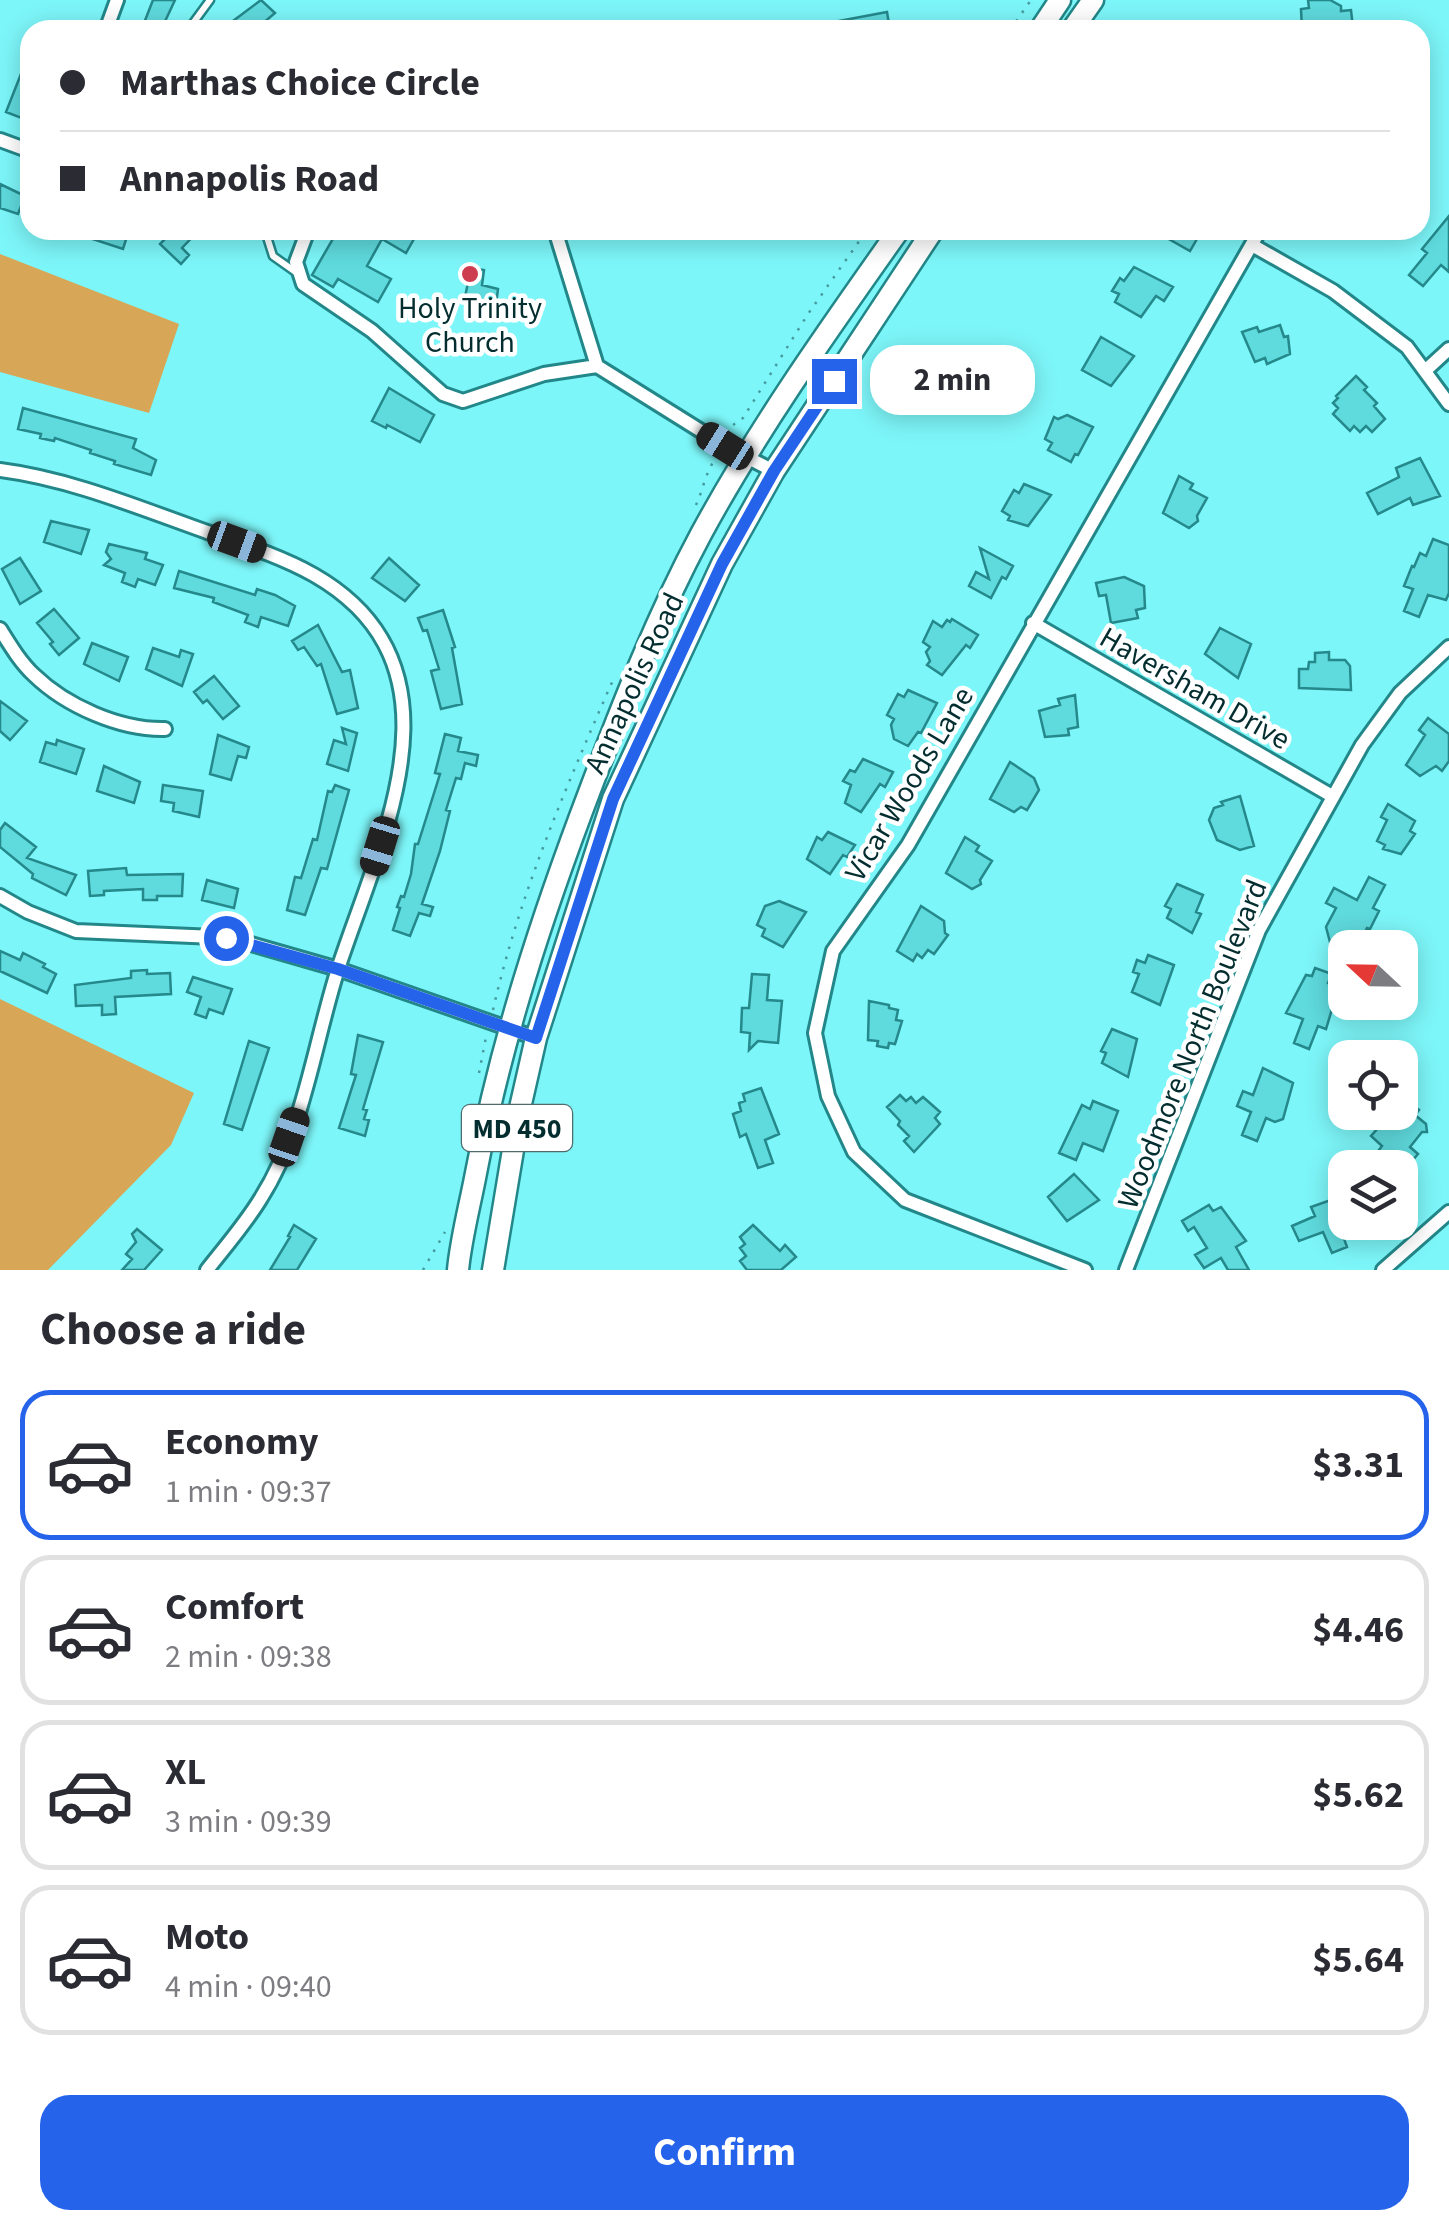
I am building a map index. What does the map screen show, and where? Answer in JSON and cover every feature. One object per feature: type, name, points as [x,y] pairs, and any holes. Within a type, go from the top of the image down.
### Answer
[{"type":"main road","name":"Annapolis Road","points":[[458,1270],[508,1028],[548,899],[646,649],[700,536],[746,456],[792,382],[892,240]]},
{"type":"main road","name":"Annapolis Road","points":[[493,1270],[536,1038],[613,799],[722,564],[774,471],[927,240]]},
{"type":"street","points":[[304,240],[296,262],[303,284],[372,331],[452,398],[463,400],[544,374],[598,366],[774,471]]},
{"type":"street","points":[[558,240],[598,366]]},
{"type":"street","name":"Vicar Woods Lane","points":[[1085,1270],[905,1200],[854,1152],[828,1096],[814,1033],[833,951],[908,844],[1255,240]]},
{"type":"street","points":[[1252,245],[1333,291],[1407,347],[1449,404]]},
{"type":"street","points":[[1426,370],[1449,349]]},
{"type":"street","points":[[0,470],[41,477],[134,506],[275,556],[338,591],[355,605],[382,639],[397,672],[404,715],[404,751],[378,855],[338,969],[299,1109],[267,1188],[206,1270]]},
{"type":"street","name":"Haversham Drive","points":[[1033,623],[1332,796]]},
{"type":"street","points":[[0,629],[24,664],[54,691],[122,723],[166,729]]},
{"type":"street","name":"Woodmore North Boulevard","points":[[1126,1270],[1258,930],[1362,745],[1400,693],[1449,647]]},
{"type":"street","points":[[0,896],[76,931],[226,938],[338,969],[536,1038]]},
{"type":"street","points":[[1383,1270],[1449,1212]]},
{"type":"lane","points":[[268,240],[273,256],[298,273]]},
{"type":"shaded area","points":[[0,254],[179,324],[149,413],[0,372]]},
{"type":"shaded area","points":[[0,999],[194,1093],[171,1145],[48,1270],[0,1270]]},
{"type":"building","points":[[153,0],[175,0],[166,20],[145,20]]},
{"type":"building","points":[[261,0],[275,13],[267,20],[234,20]]},
{"type":"building","points":[[1308,0],[1330,0],[1341,6],[1341,11],[1351,10],[1352,20],[1302,20],[1301,9],[1309,8]]},
{"type":"building","points":[[887,12],[888,20],[844,20]]},
{"type":"building","points":[[20,76],[20,117],[6,112]]},
{"type":"building","points":[[0,184],[20,194],[18,214],[0,208]]},
{"type":"building","points":[[1449,216],[1449,272],[1441,265],[1423,286],[1409,275],[1427,253],[1422,249]]},
{"type":"building","points":[[96,240],[126,240],[123,249]]},
{"type":"building","points":[[164,240],[190,240],[182,248],[189,255],[181,264],[160,244]]},
{"type":"building","points":[[332,240],[381,240],[367,266],[391,279],[378,302],[338,279],[333,287],[312,275]]},
{"type":"building","points":[[384,240],[413,240],[406,253]]},
{"type":"building","points":[[1171,240],[1196,240],[1190,251]]},
{"type":"building","points":[[1134,267],[1173,287],[1164,301],[1156,296],[1141,317],[1115,302],[1119,294],[1112,291]]},
{"type":"building","points":[[471,268],[484,270],[482,285],[498,289],[496,305],[464,302]]},
{"type":"building","points":[[1280,325],[1284,337],[1288,336],[1290,354],[1267,364],[1265,358],[1255,362],[1242,332],[1257,327],[1259,332]]},
{"type":"building","points":[[1101,337],[1134,356],[1111,386],[1082,370]]},
{"type":"building","points":[[1356,376],[1385,419],[1372,432],[1366,426],[1360,432],[1354,426],[1350,431],[1333,414],[1338,408],[1333,403],[1336,396]]},
{"type":"building","points":[[389,388],[434,415],[420,442],[372,421]]},
{"type":"building","points":[[23,408],[136,439],[133,448],[156,460],[151,475],[114,464],[115,461],[90,453],[91,450],[18,429]]},
{"type":"building","points":[[1067,415],[1093,427],[1071,462],[1048,450],[1052,443],[1045,439],[1054,417]]},
{"type":"building","points":[[1420,458],[1440,496],[1413,505],[1410,498],[1378,514],[1367,493],[1399,477],[1396,468]]},
{"type":"building","points":[[1179,476],[1193,484],[1190,489],[1207,498],[1198,521],[1189,528],[1163,513]]},
{"type":"building","points":[[1024,484],[1051,495],[1028,526],[1008,520],[1010,516],[1002,511],[1014,490],[1019,493]]},
{"type":"building","points":[[51,521],[89,530],[81,554],[44,542]]},
{"type":"building","points":[[1433,539],[1449,545],[1449,593],[1446,600],[1428,595],[1419,617],[1404,611],[1413,589],[1404,586],[1420,553],[1426,556]]},
{"type":"building","points":[[109,544],[147,553],[145,559],[163,565],[155,585],[138,579],[135,587],[122,582],[125,573],[104,565],[111,559],[106,552]]},
{"type":"building","points":[[980,548],[1013,566],[991,598],[969,586],[976,572],[989,579]]},
{"type":"building","points":[[20,558],[41,591],[20,604],[2,569]]},
{"type":"building","points":[[389,558],[419,585],[405,601],[372,578]]},
{"type":"building","points":[[179,571],[255,595],[257,589],[275,595],[295,606],[288,626],[261,617],[258,627],[245,622],[248,615],[213,602],[214,598],[174,588]]},
{"type":"building","points":[[1124,577],[1144,586],[1145,608],[1136,610],[1138,618],[1111,623],[1106,595],[1099,596],[1096,583]]},
{"type":"building","points":[[54,609],[79,638],[59,655],[37,623]]},
{"type":"building","points":[[443,610],[455,647],[452,648],[462,704],[441,709],[431,671],[439,669],[427,630],[423,631],[418,618]]},
{"type":"building","points":[[952,619],[978,635],[942,675],[927,665],[930,661],[926,652],[930,647],[923,642],[933,621],[942,627]]},
{"type":"building","points":[[318,625],[342,672],[350,670],[358,708],[337,714],[321,664],[317,666],[304,647],[298,650],[292,641]]},
{"type":"building","points":[[1220,628],[1251,644],[1238,678],[1205,654]]},
{"type":"building","points":[[92,643],[128,657],[119,681],[84,664]]},
{"type":"building","points":[[153,648],[179,657],[181,650],[193,654],[182,686],[146,669]]},
{"type":"building","points":[[1329,652],[1329,660],[1345,660],[1350,666],[1351,690],[1299,688],[1299,669],[1308,669],[1309,662],[1315,662],[1315,653]]},
{"type":"building","points":[[214,676],[239,706],[223,719],[207,700],[203,703],[194,692]]},
{"type":"building","points":[[908,690],[937,703],[921,733],[908,746],[894,739],[894,719],[887,715],[898,694],[904,697]]},
{"type":"building","points":[[1075,695],[1078,727],[1068,729],[1069,735],[1045,737],[1039,711],[1060,705],[1058,699]]},
{"type":"building","points":[[0,701],[27,721],[10,740],[0,731]]},
{"type":"building","points":[[1428,718],[1449,734],[1449,761],[1442,771],[1436,766],[1420,776],[1406,765],[1425,735],[1419,730]]},
{"type":"building","points":[[342,728],[357,733],[348,771],[327,764],[334,740],[346,744]]},
{"type":"building","points":[[445,734],[461,738],[458,751],[478,755],[476,766],[465,763],[461,779],[456,778],[440,851],[422,904],[433,907],[430,916],[419,913],[410,936],[393,930],[400,908],[397,907],[411,874],[415,844],[440,774],[435,773]]},
{"type":"building","points":[[218,735],[249,747],[246,758],[238,756],[231,780],[210,774]]},
{"type":"building","points":[[57,740],[84,749],[76,774],[40,762],[46,742],[56,745]]},
{"type":"building","points":[[863,759],[893,772],[885,787],[880,784],[861,812],[845,803],[851,785],[843,781]]},
{"type":"building","points":[[1010,762],[1034,778],[1039,790],[1027,810],[1021,807],[1014,812],[990,799]]},
{"type":"building","points":[[104,766],[140,782],[134,803],[97,791]]},
{"type":"building","points":[[163,785],[203,791],[199,817],[173,811],[174,803],[161,801]]},
{"type":"building","points":[[335,785],[349,790],[327,869],[321,868],[305,915],[287,910],[295,877],[301,878],[313,839],[317,840],[328,791],[332,792]]},
{"type":"building","points":[[1240,796],[1254,846],[1240,850],[1217,840],[1209,820],[1214,808],[1223,805],[1221,802]]},
{"type":"building","points":[[1388,804],[1415,821],[1410,831],[1415,834],[1401,854],[1383,849],[1385,845],[1377,841],[1387,820],[1381,817]]},
{"type":"building","points":[[5,823],[36,847],[27,858],[76,875],[66,895],[32,878],[33,874],[0,847],[0,830]]},
{"type":"building","points":[[828,832],[855,845],[830,874],[807,859],[817,837],[822,840]]},
{"type":"building","points":[[965,837],[979,846],[976,851],[992,861],[981,884],[972,889],[946,873]]},
{"type":"building","points":[[126,868],[127,875],[183,874],[182,896],[143,900],[143,889],[104,891],[104,895],[90,896],[88,871]]},
{"type":"building","points":[[1369,877],[1385,885],[1373,908],[1379,911],[1370,929],[1328,930],[1328,935],[1326,927],[1336,908],[1326,903],[1334,888],[1357,900]]},
{"type":"building","points":[[207,880],[238,889],[234,908],[202,900]]},
{"type":"building","points":[[1177,884],[1203,895],[1196,912],[1201,914],[1192,933],[1167,918],[1171,909],[1165,906]]},
{"type":"building","points":[[779,901],[806,912],[783,947],[762,936],[765,929],[757,925],[765,906]]},
{"type":"building","points":[[921,906],[944,921],[948,935],[934,954],[928,950],[922,958],[917,954],[913,961],[897,951]]},
{"type":"building","points":[[0,951],[20,960],[23,953],[45,964],[43,967],[56,974],[47,993],[0,971]]},
{"type":"building","points":[[1148,955],[1174,965],[1160,1005],[1132,992],[1139,974],[1133,972],[1137,960],[1145,963]]},
{"type":"building","points":[[1315,968],[1328,973],[1329,1020],[1326,1029],[1318,1026],[1309,1049],[1294,1043],[1303,1019],[1286,1013],[1306,975],[1312,976]]},
{"type":"building","points":[[147,970],[147,974],[170,973],[171,994],[115,997],[116,1014],[102,1015],[102,1005],[76,1006],[75,985],[131,978],[131,971]]},
{"type":"building","points":[[752,974],[769,975],[767,1000],[782,1001],[778,1043],[758,1041],[749,1050],[750,1033],[741,1032],[742,1008],[749,1008]]},
{"type":"building","points":[[193,977],[232,989],[223,1014],[209,1009],[206,1018],[195,1014],[201,997],[187,992]]},
{"type":"building","points":[[869,1001],[898,1010],[896,1020],[902,1021],[895,1044],[889,1043],[888,1048],[868,1040]]},
{"type":"building","points":[[1112,1029],[1137,1039],[1128,1077],[1102,1063],[1106,1053],[1101,1051]]},
{"type":"building","points":[[358,1035],[383,1042],[363,1109],[367,1110],[364,1119],[369,1120],[365,1136],[339,1128],[356,1075],[351,1074]]},
{"type":"building","points":[[249,1041],[269,1048],[242,1130],[224,1124]]},
{"type":"building","points":[[1263,1068],[1293,1083],[1283,1119],[1275,1122],[1266,1118],[1257,1141],[1242,1135],[1251,1112],[1237,1106],[1243,1091],[1253,1095]]},
{"type":"building","points":[[761,1088],[779,1134],[765,1140],[773,1163],[758,1168],[746,1134],[740,1137],[733,1114],[741,1111],[743,1094]]},
{"type":"building","points":[[900,1095],[906,1101],[911,1097],[916,1103],[923,1097],[940,1112],[935,1118],[940,1124],[914,1152],[904,1141],[909,1136],[898,1125],[900,1121],[887,1107]]},
{"type":"building","points":[[1093,1101],[1118,1111],[1103,1151],[1083,1143],[1076,1160],[1059,1153],[1082,1105],[1090,1109]]},
{"type":"building","points":[[1418,1117],[1426,1124],[1427,1132],[1422,1132],[1410,1147],[1413,1150],[1379,1150],[1382,1146],[1371,1136],[1376,1130],[1418,1130]]},
{"type":"building","points":[[1074,1174],[1099,1200],[1067,1221],[1048,1197]]},
{"type":"building","points":[[1328,1201],[1328,1240],[1344,1240],[1347,1247],[1332,1253],[1323,1232],[1299,1241],[1292,1226],[1315,1216],[1311,1207]]},
{"type":"building","points":[[1209,1205],[1213,1211],[1221,1207],[1246,1241],[1236,1247],[1249,1270],[1228,1270],[1221,1258],[1204,1268],[1195,1255],[1207,1248],[1194,1227],[1188,1231],[1182,1221]]},
{"type":"building","points":[[294,1225],[316,1239],[297,1270],[270,1270],[290,1237]]},
{"type":"building","points":[[753,1225],[780,1251],[785,1245],[796,1257],[781,1270],[747,1270],[740,1261],[746,1256],[740,1248],[745,1244],[740,1237]]},
{"type":"building","points":[[137,1229],[162,1250],[144,1270],[122,1270],[132,1259],[126,1254],[136,1242],[132,1234]]},
{"type":"place","name":"Holy Trinity Church","points":[[470,274]]},
{"type":"route","points":[[226,938],[338,969],[536,1038],[613,799],[722,564],[774,471],[834,381]]}]
